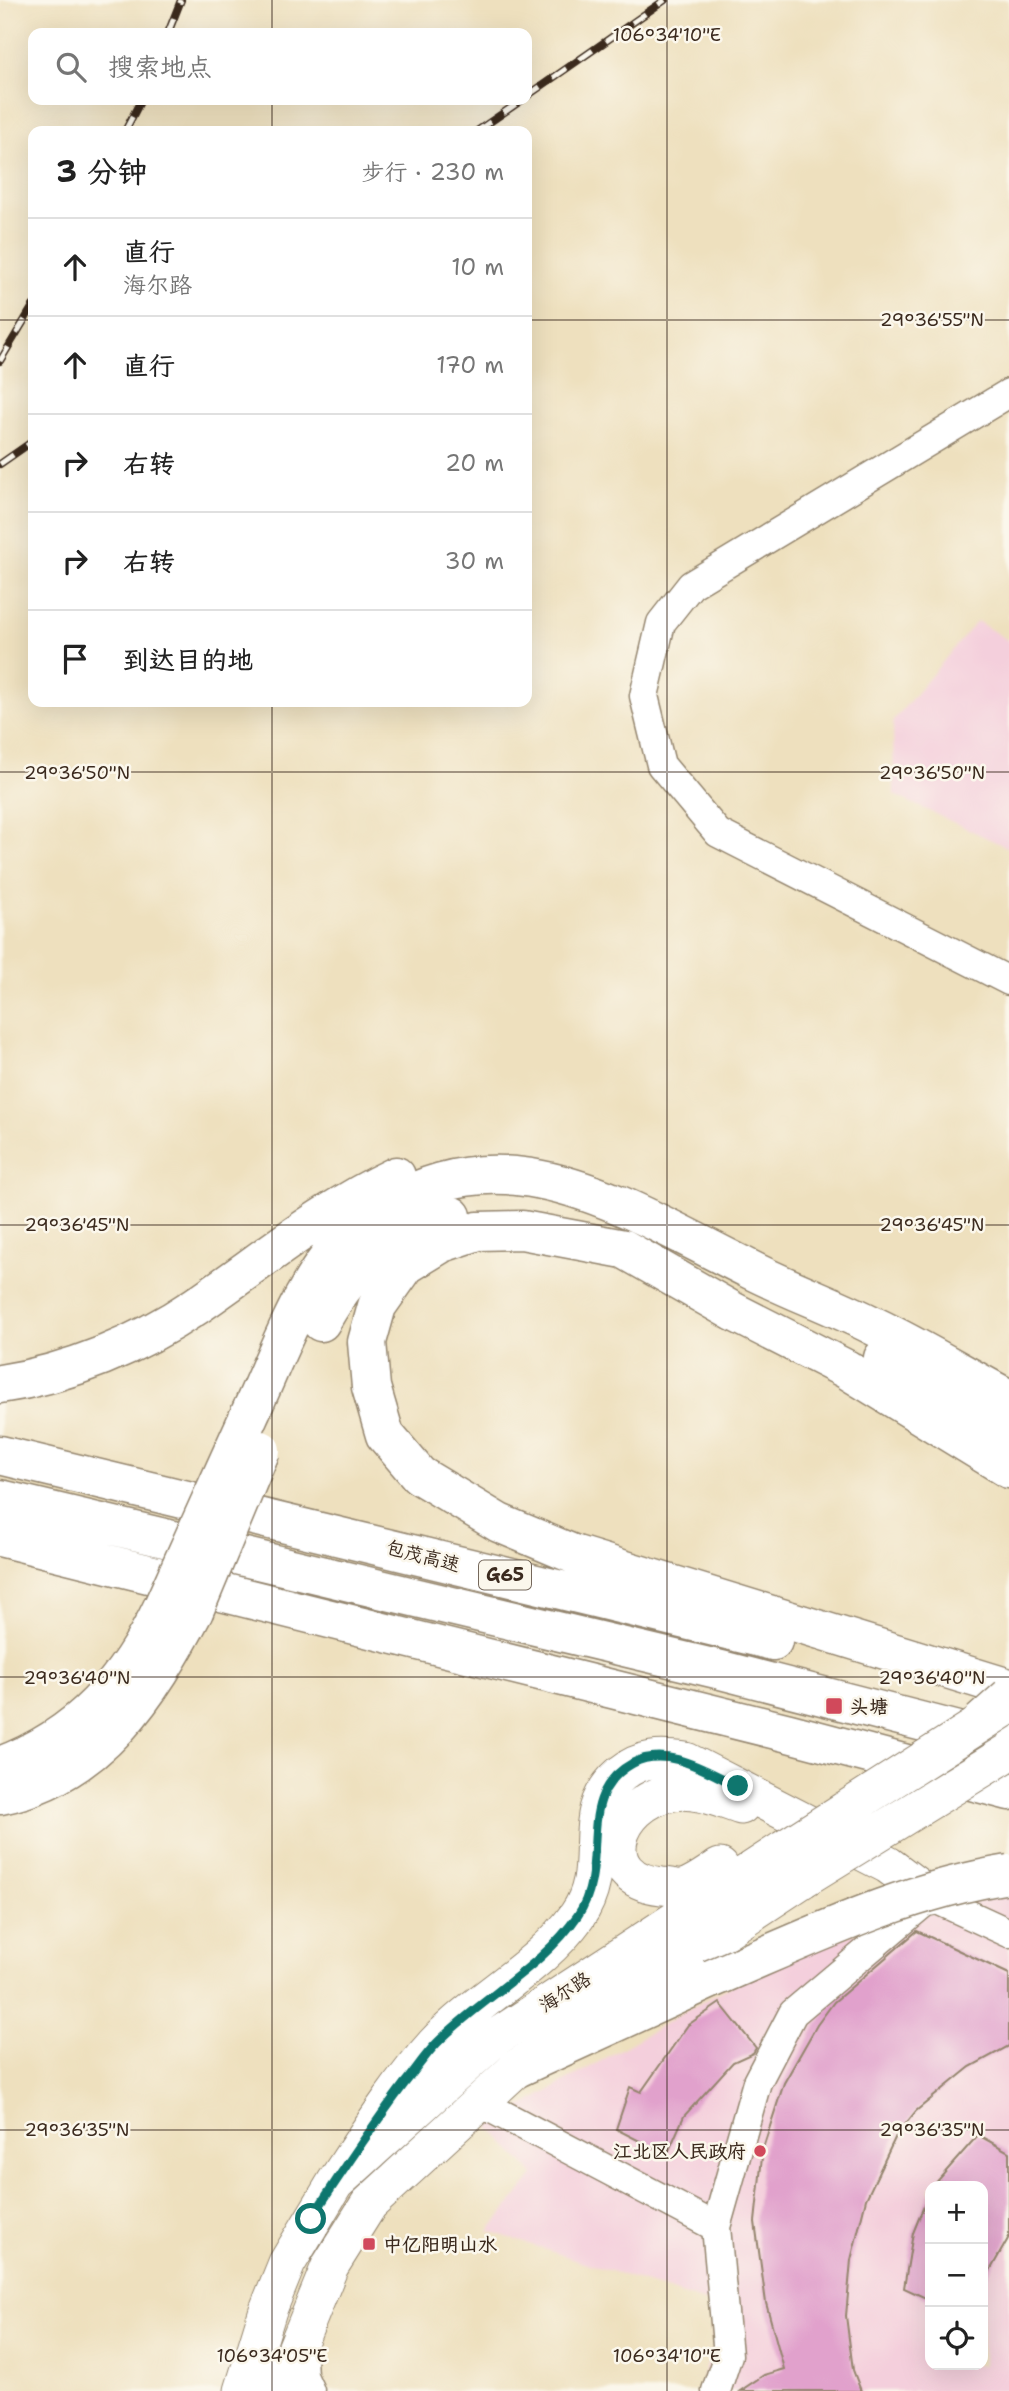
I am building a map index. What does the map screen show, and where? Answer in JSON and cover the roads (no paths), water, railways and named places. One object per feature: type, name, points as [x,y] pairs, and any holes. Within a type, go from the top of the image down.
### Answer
[{"type":"highway","points":[[0,1384],[28,1380],[82,1364],[140,1339],[195,1307],[290,1237],[365,1190],[439,1160],[482,1154],[520,1153],[575,1168],[644,1215]]},
{"type":"highway","points":[[0,1795],[50,1778],[89,1753],[127,1720],[152,1688],[252,1409],[317,1276],[348,1236],[376,1213],[416,1193],[483,1175],[518,1175],[569,1184],[644,1215],[750,1270],[875,1326],[1009,1399]]},
{"type":"highway","points":[[0,1766],[41,1749],[97,1705],[179,1609],[261,1450],[314,1335],[338,1290],[364,1260],[392,1240],[434,1220],[476,1211],[524,1209],[570,1220],[734,1312],[846,1369],[1009,1469]]},
{"type":"highway","points":[[624,1249],[522,1230],[478,1231],[442,1243],[405,1265],[377,1306],[367,1342],[371,1387],[385,1435],[419,1475],[499,1523],[573,1554],[1009,1688]]},
{"type":"highway","points":[[750,1270],[859,1343],[1009,1435]]},
{"type":"highway","points":[[734,1312],[835,1390],[1009,1489]]},
{"type":"highway","name":"包茂高速","points":[[0,1455],[733,1631],[1003,1714]]},
{"type":"highway","name":"G65","points":[[0,1499],[721,1670],[1003,1714]]},
{"type":"highway","points":[[0,1537],[789,1733],[1009,1791]]},
{"type":"highway","points":[[517,2068],[711,1979],[886,1904],[964,1881],[1009,1874]]},
{"type":"main road","name":"海尔路","points":[[279,2391],[330,2266],[369,2204],[517,2068],[787,1855],[873,1792],[1003,1714]]},
{"type":"main road","name":"海尔路","points":[[243,2391],[268,2310],[287,2263],[335,2183],[495,2038],[787,1855],[1009,1752]]},
{"type":"main road","points":[[335,2183],[368,2132],[435,2044],[556,1941],[577,1917],[590,1896],[596,1864],[597,1806],[606,1788],[634,1763],[662,1758],[686,1761],[888,1864],[930,1897]]},
{"type":"main road","points":[[787,1855],[683,1888],[652,1885],[628,1873],[617,1853],[621,1825],[644,1801],[675,1791],[705,1794],[742,1807],[876,1877],[930,1897]]},
{"type":"main road","points":[[219,2391],[268,2310]]},
{"type":"street","points":[[1009,393],[691,585],[661,623],[644,696],[661,765],[718,833],[1009,981]]},
{"type":"street","points":[[716,2391],[728,2355],[716,2227],[757,2082],[793,2013],[930,1897],[1009,1933]]},
{"type":"street","points":[[479,2102],[716,2227]]},
{"type":"street","points":[[301,2333],[303,2376],[310,2391]]},
{"type":"railway","points":[[170,28],[181,0]]},
{"type":"railway","points":[[532,93],[665,0]]},
{"type":"railway","points":[[128,126],[138,105]]},
{"type":"railway","points":[[484,126],[515,105]]},
{"type":"railway","points":[[0,361],[28,314]]},
{"type":"railway","points":[[0,464],[28,444]]},
{"type":"place","name":"头塘","points":[[834,1706]]},
{"type":"place","name":"江北区人民政府","points":[[760,2151]]},
{"type":"place","name":"中亿阳明山水","points":[[369,2244]]}]
